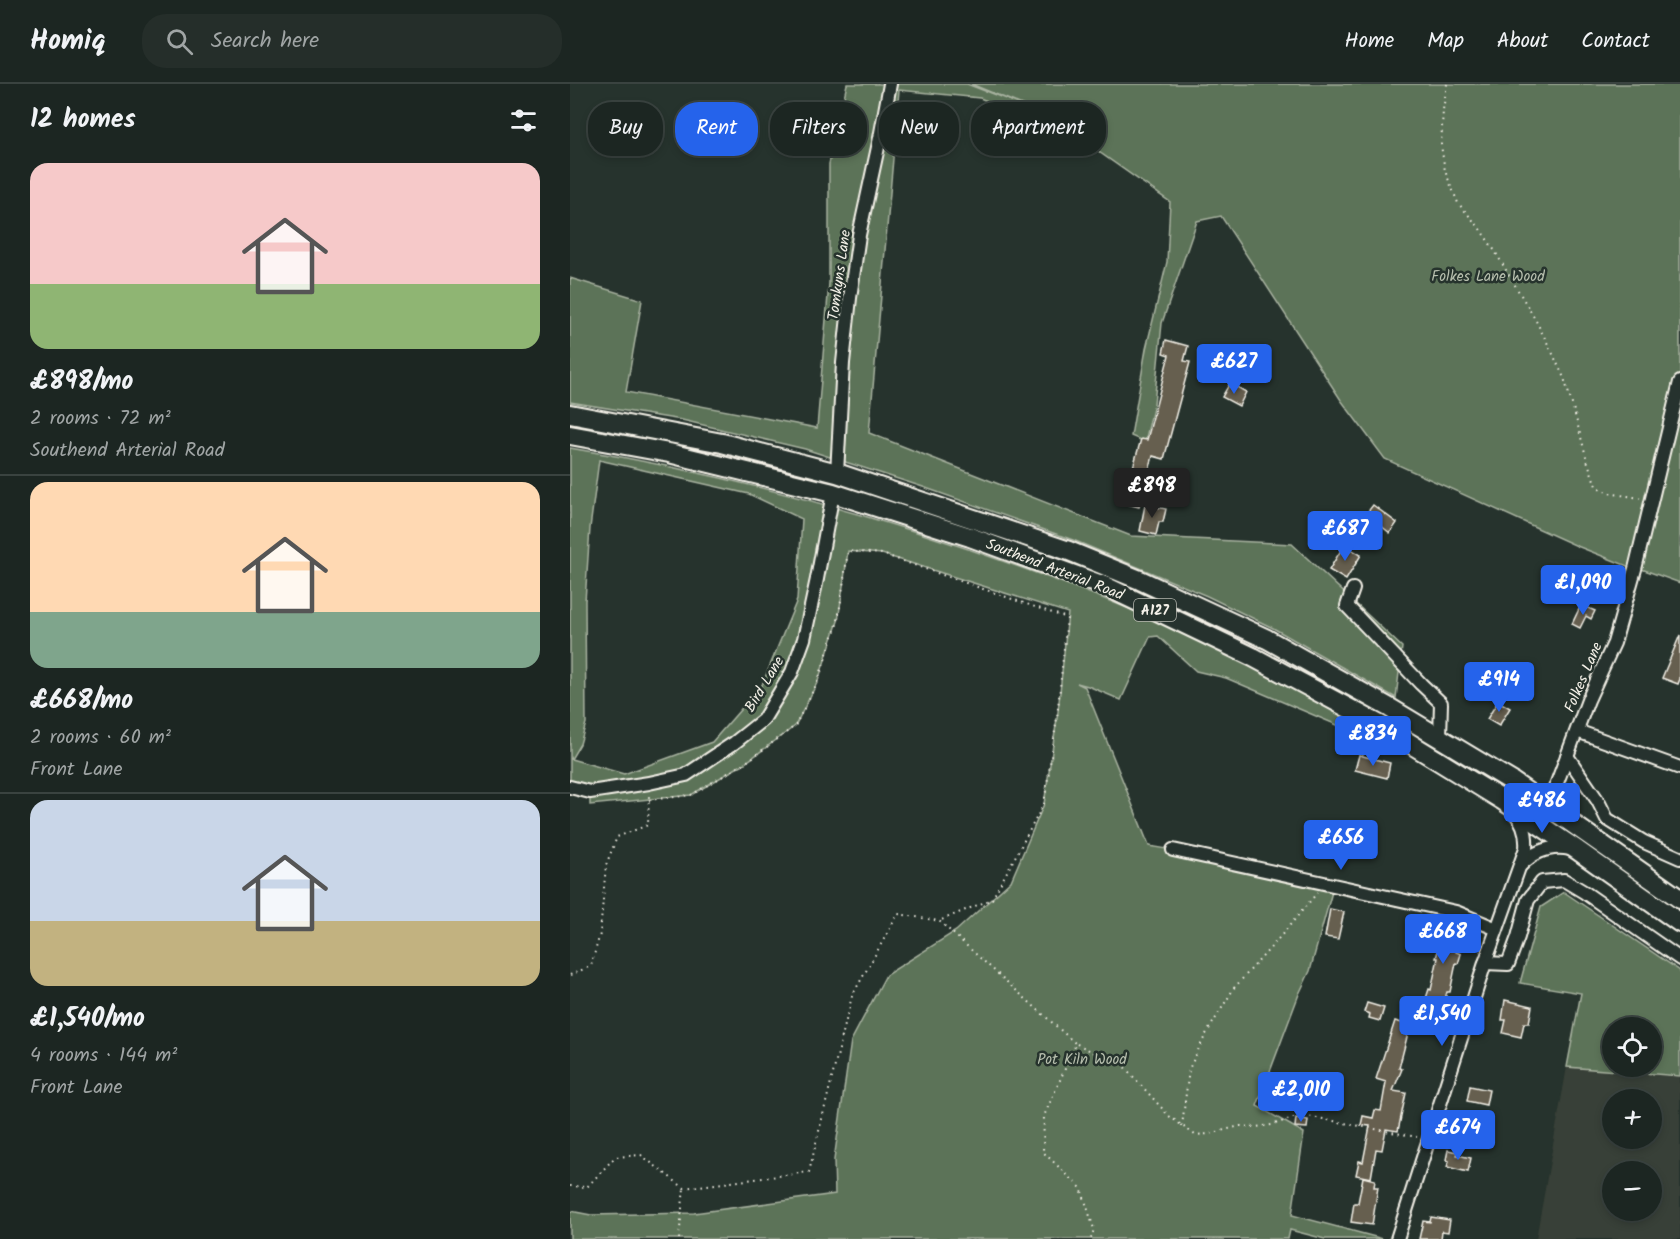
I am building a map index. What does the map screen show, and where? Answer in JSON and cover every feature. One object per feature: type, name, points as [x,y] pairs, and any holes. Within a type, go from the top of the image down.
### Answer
[{"type":"highway","name":"Southend Arterial Road","points":[[570,414],[722,443],[837,472],[1069,551],[1140,580],[1267,639],[1440,737],[1545,804],[1680,899]]},
{"type":"highway","name":"Southend Arterial Road","points":[[570,435],[669,453],[833,493],[970,537],[1107,587],[1253,657],[1415,746],[1577,850],[1680,923]]},
{"type":"street","name":"Tomkyns Lane","points":[[837,472],[843,363],[853,277],[859,235],[890,84]]},
{"type":"street","name":"Folkes Lane","points":[[1545,804],[1552,796],[1614,643],[1653,499],[1680,382]]},
{"type":"street","name":"Bird Lane","points":[[570,787],[590,792],[686,775],[734,743],[763,720],[792,672],[804,639],[833,493]]},
{"type":"street","points":[[1353,589],[1347,606],[1441,703],[1440,737]]},
{"type":"street","points":[[1577,731],[1680,768]]},
{"type":"street","points":[[1567,756],[1598,801],[1607,819],[1644,842],[1680,858]]},
{"type":"street","points":[[1397,1239],[1485,963],[1527,841],[1524,827],[1517,815],[1502,800]]},
{"type":"street","points":[[1520,865],[1536,852],[1546,849],[1557,847],[1577,850]]},
{"type":"street","points":[[1173,850],[1456,912],[1497,929]]},
{"type":"street","points":[[1485,963],[1509,964],[1528,900],[1542,882],[1564,880],[1680,959]]},
{"type":"path","points":[[1447,84],[1441,145],[1445,171],[1458,203],[1493,248],[1535,318],[1552,352],[1564,378],[1596,486],[1615,495],[1653,499]]},
{"type":"path","points":[[649,800],[691,795],[745,763],[795,726],[818,681],[838,621],[848,551],[882,554],[1067,618],[1057,718],[1044,804],[992,899],[939,921]]},
{"type":"path","points":[[570,975],[591,966],[600,934],[606,865],[616,837],[648,825],[649,783]]},
{"type":"path","points":[[1182,1126],[1189,1069],[1205,1036],[1234,988],[1325,883]]},
{"type":"path","points":[[570,1186],[587,1187],[615,1157],[641,1155],[684,1188],[809,1172],[852,996],[898,914],[939,921],[1076,1044],[1119,1061],[1169,1116],[1195,1135],[1240,1126],[1272,1125],[1302,1115],[1428,1139]]},
{"type":"path","points":[[1076,1044],[1044,1116],[1043,1152],[1081,1188],[1094,1229],[1091,1239]]},
{"type":"path","points":[[679,1239],[684,1188]]},
{"type":"shaded area","points":[[1567,1067],[1602,1070],[1602,1077],[1680,1076],[1680,1239],[1536,1239]]},
{"type":"green space","name":"Folkes Lane Wood","points":[[847,84],[967,84],[1013,102],[989,102],[980,98],[899,90],[898,102],[879,102],[879,156],[893,156],[869,433],[1131,536],[1292,544],[1402,647],[1396,698],[1273,628],[1207,596],[1073,540],[923,487],[805,449],[682,420],[570,402],[570,278],[642,300],[626,392],[817,428],[829,283],[829,164],[831,156],[867,156],[867,102],[843,102]]},
{"type":"green space","name":"Folkes Lane Wood","points":[[971,84],[1680,84],[1680,583],[1636,567],[1635,569],[1577,546],[1385,459],[1341,400],[1221,216],[1197,221],[1162,323],[1154,404],[1145,442],[1131,436],[1146,349],[1167,262],[1170,202],[1105,156],[1106,102],[1015,102]]},
{"type":"green space","name":"Pot Kiln Wood","points":[[570,448],[730,480],[809,500],[966,548],[1120,605],[1195,636],[1361,720],[1356,733],[1226,678],[1196,671],[1158,636],[1150,637],[1121,700],[1077,683],[1085,687],[1149,846],[1333,888],[1310,971],[1299,994],[1257,1106],[1304,1133],[1292,1215],[1383,1239],[1325,1239],[1290,1230],[1288,1239],[570,1239],[570,1211],[591,1215],[694,1213],[835,1194],[834,1160],[851,1041],[886,975],[956,931],[1011,881],[1044,804],[1058,712],[1068,613],[882,554],[848,551],[838,621],[818,681],[795,726],[745,763],[691,795],[590,805],[590,792],[570,789]],"holes":[[[599,460],[749,494],[802,519],[797,600],[762,685],[712,742],[624,774],[571,759],[580,744],[586,723],[585,601],[590,528]]]},
{"type":"green space","points":[[1564,892],[1680,971],[1680,1076],[1662,1075],[1662,1017],[1602,1017],[1602,1070],[1567,1067],[1581,993],[1520,983],[1541,907]]},
{"type":"building","points":[[1166,340],[1188,346],[1184,361],[1190,362],[1164,459],[1153,456],[1139,507],[1123,503],[1141,439],[1147,440],[1169,355],[1163,353]]},
{"type":"building","points":[[1230,383],[1246,392],[1239,406],[1222,397]]},
{"type":"building","points":[[1145,505],[1166,509],[1163,522],[1159,522],[1156,535],[1140,531]]},
{"type":"building","points":[[1373,505],[1397,523],[1390,533],[1366,514]]},
{"type":"building","points":[[1344,545],[1361,555],[1346,580],[1329,570]]},
{"type":"building","points":[[1581,605],[1595,611],[1591,619],[1586,616],[1580,628],[1572,624]]},
{"type":"building","points":[[1680,635],[1680,679],[1678,684],[1662,678]]},
{"type":"building","points":[[1498,701],[1510,708],[1499,726],[1487,719]]},
{"type":"building","points":[[1359,755],[1390,763],[1387,778],[1355,770]]},
{"type":"building","points":[[1330,909],[1344,912],[1338,939],[1325,937]]},
{"type":"building","points":[[1441,923],[1462,929],[1456,952],[1461,954],[1458,964],[1456,963],[1450,992],[1447,992],[1442,1008],[1439,1007],[1436,1015],[1422,1011],[1429,989],[1431,990],[1439,947],[1425,943],[1430,928],[1439,931]]},
{"type":"building","points":[[1505,1000],[1532,1006],[1529,1023],[1524,1023],[1521,1037],[1503,1033],[1506,1020],[1502,1020]]},
{"type":"building","points":[[1367,1003],[1384,1008],[1380,1021],[1369,1018],[1370,1014],[1364,1012]]},
{"type":"building","points":[[1407,1004],[1415,1006],[1399,1068],[1402,1069],[1393,1091],[1406,1093],[1398,1131],[1386,1129],[1382,1150],[1376,1149],[1371,1178],[1356,1175],[1359,1161],[1363,1162],[1370,1126],[1361,1125],[1363,1116],[1373,1118],[1375,1110],[1381,1111],[1386,1082],[1376,1079],[1395,1021],[1402,1023]]},
{"type":"building","points":[[1470,1086],[1489,1090],[1486,1105],[1467,1101]]},
{"type":"building","points":[[1296,1118],[1308,1120],[1307,1128],[1295,1127]]},
{"type":"building","points":[[1448,1150],[1471,1158],[1468,1172],[1447,1167]]},
{"type":"building","points":[[1363,1177],[1375,1180],[1374,1187],[1378,1187],[1372,1225],[1351,1222],[1354,1203],[1358,1203]]},
{"type":"building","points":[[1431,1217],[1450,1220],[1448,1232],[1442,1231],[1441,1239],[1419,1239],[1423,1221],[1430,1222]]}]
